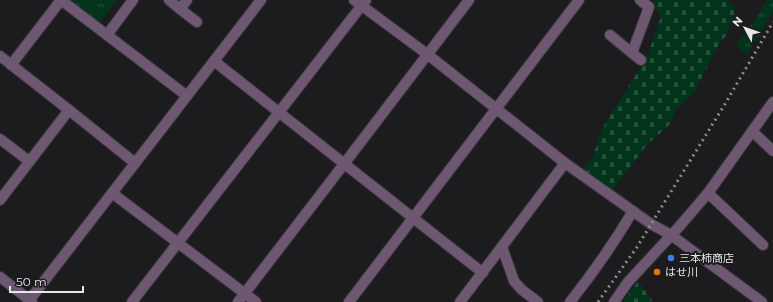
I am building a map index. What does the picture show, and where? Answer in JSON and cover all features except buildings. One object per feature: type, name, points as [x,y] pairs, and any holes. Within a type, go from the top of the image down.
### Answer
[{"type":"street","points":[[11,65],[61,0],[187,96]]},
{"type":"street","points":[[107,35],[133,0]]},
{"type":"street","points":[[169,0],[197,22]]},
{"type":"street","points":[[180,9],[187,0]]},
{"type":"street","points":[[0,277],[30,301],[261,0]]},
{"type":"street","points":[[238,302],[469,0]]},
{"type":"street","points":[[349,302],[579,0]]},
{"type":"street","points":[[632,53],[649,7],[640,0]]},
{"type":"street","points":[[132,302],[361,2],[565,163],[651,224],[671,235],[762,302]]},
{"type":"street","points":[[610,35],[641,60]]},
{"type":"street","points":[[0,56],[135,163]]},
{"type":"street","points":[[214,61],[344,164],[414,217],[483,273]]},
{"type":"street","points":[[614,302],[628,282],[708,193],[773,102]]},
{"type":"street","points":[[0,200],[69,110]]},
{"type":"street","points":[[752,131],[773,151]]},
{"type":"street","points":[[0,139],[29,161]]},
{"type":"street","points":[[460,302],[565,163]]},
{"type":"street","points":[[112,193],[256,302]]},
{"type":"street","points":[[708,193],[763,245]]},
{"type":"street","points":[[570,302],[616,239],[633,211]]},
{"type":"street","points":[[502,247],[514,281],[522,290],[538,302]]},
{"type":"green space","points":[[71,0],[117,0],[100,22]]},
{"type":"green space","points":[[654,0],[728,0],[735,9],[727,34],[717,48],[694,93],[677,108],[669,125],[646,146],[612,191],[583,170],[594,155],[597,143],[606,122],[647,57],[661,17],[655,7]]},
{"type":"green space","points":[[767,0],[773,0],[773,12],[747,55],[736,45],[752,24]]},
{"type":"green space","points":[[638,281],[652,300],[650,302],[623,302]]},
{"type":"railway","points":[[598,302],[637,247],[725,104],[773,22]]},
{"type":"place","name":"三本柿商店","points":[[671,258]]},
{"type":"place","name":"はせ川","points":[[657,272]]}]
